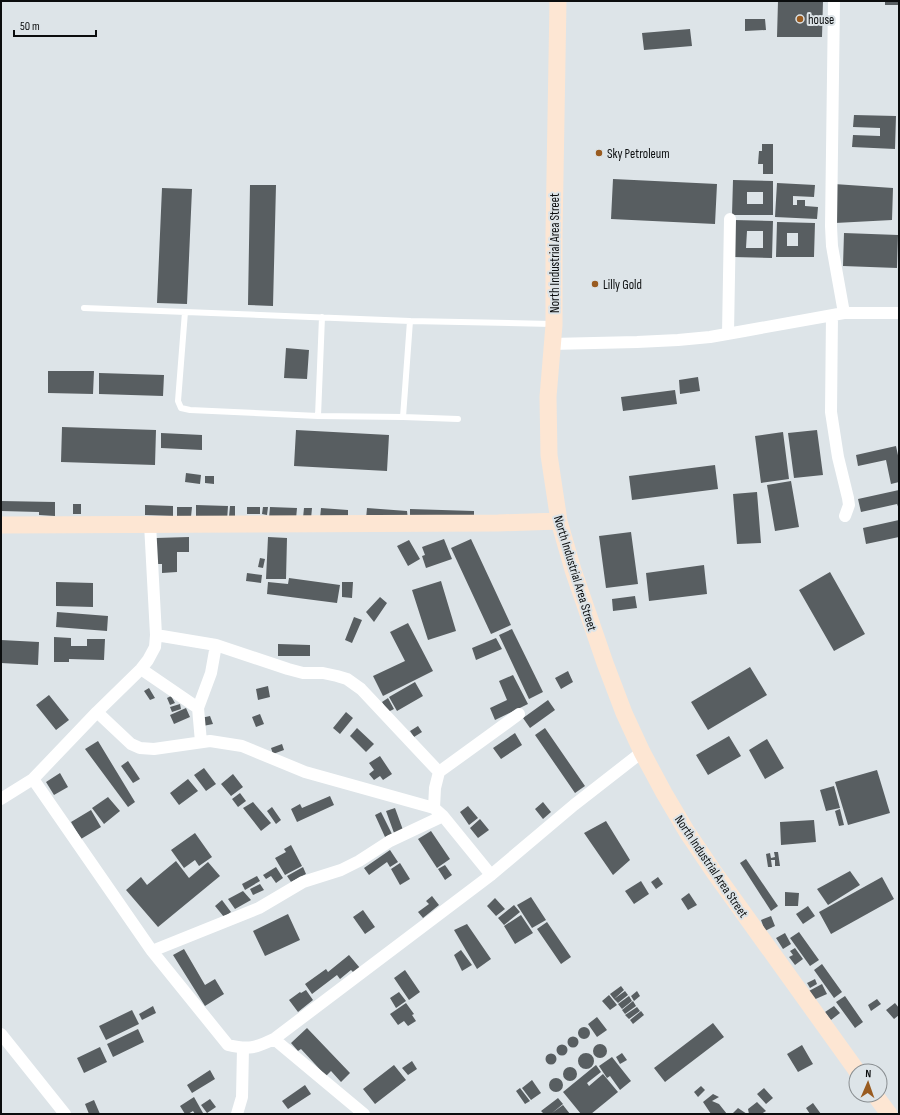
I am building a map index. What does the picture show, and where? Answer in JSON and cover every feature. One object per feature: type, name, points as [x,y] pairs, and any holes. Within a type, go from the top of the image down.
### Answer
[{"type":"main road","name":"North Industrial Area Street","points":[[558,1],[554,226],[554,324],[548,397],[549,455],[559,521],[573,570],[602,656],[624,713],[642,752],[687,832],[748,920],[852,1063]]},
{"type":"main road","points":[[1,525],[559,521]]},
{"type":"main road","points":[[881,1103],[889,1114]]},
{"type":"street","points":[[834,1],[831,226],[832,246],[844,313]]},
{"type":"street","points":[[728,334],[730,219]]},
{"type":"street","points":[[552,344],[678,340],[728,334],[844,313],[899,313]]},
{"type":"street","points":[[832,315],[831,412],[838,457],[849,505],[845,516]]},
{"type":"street","points":[[1,799],[33,779],[141,668],[151,655],[155,647],[156,636],[150,524]]},
{"type":"street","points":[[156,636],[216,645],[302,673],[323,673],[347,679],[362,689],[439,772]]},
{"type":"street","points":[[201,742],[198,708],[211,673],[216,645]]},
{"type":"street","points":[[141,668],[198,708]]},
{"type":"street","points":[[97,712],[131,744],[140,748],[154,748],[210,741],[242,746],[305,772],[439,812]]},
{"type":"street","points":[[491,875],[439,812],[435,788],[439,772],[519,714]]},
{"type":"street","points":[[33,779],[152,951],[228,1045],[243,1048],[258,1046],[274,1038],[491,875],[574,805],[642,752]]},
{"type":"street","points":[[152,951],[259,908],[303,882],[341,870],[439,812]]},
{"type":"street","points":[[1,1034],[65,1114]]},
{"type":"street","points":[[274,1038],[364,1114]]},
{"type":"street","points":[[238,1114],[242,1097],[243,1048]]},
{"type":"lane","points":[[84,308],[410,321],[554,324]]},
{"type":"lane","points":[[185,312],[178,402],[181,408],[190,410],[318,416],[458,419]]},
{"type":"lane","points":[[318,416],[322,317]]},
{"type":"lane","points":[[403,417],[410,321]]},
{"type":"building","name":"house","points":[[778,1],[823,1],[822,37],[777,37]]},
{"type":"building","points":[[885,1],[898,1],[898,5],[885,5]]},
{"type":"building","points":[[745,19],[765,19],[766,30],[745,31]]},
{"type":"building","points":[[690,29],[692,46],[644,50],[642,33]]},
{"type":"building","points":[[854,115],[896,116],[895,149],[852,147],[853,135],[880,136],[880,128],[853,127]]},
{"type":"building","points":[[762,144],[773,144],[773,174],[763,174],[763,164],[758,164],[759,151],[762,151]]},
{"type":"building","points":[[613,179],[717,184],[715,224],[611,219]]},
{"type":"building","points":[[733,180],[773,181],[773,215],[732,215]],"holes":[[[747,192],[763,192],[763,204],[747,204]]]},
{"type":"building","points":[[777,183],[815,185],[814,197],[793,196],[793,205],[797,205],[797,200],[805,200],[805,206],[818,207],[817,219],[775,217]]},
{"type":"building","points":[[834,184],[893,188],[892,220],[835,223]]},
{"type":"building","points":[[250,185],[276,185],[273,306],[248,305]]},
{"type":"building","points":[[162,188],[192,189],[187,304],[157,303]]},
{"type":"building","points":[[734,220],[773,221],[772,258],[733,257]],"holes":[[[747,231],[763,231],[763,248],[746,248]]]},
{"type":"building","points":[[777,222],[815,223],[814,257],[776,257]],"holes":[[[787,233],[798,233],[798,246],[787,246]]]},
{"type":"building","points":[[844,233],[898,235],[897,268],[843,266]]},
{"type":"building","points":[[286,348],[309,350],[307,379],[284,378]]},
{"type":"building","points":[[48,371],[94,371],[93,394],[48,393]]},
{"type":"building","points":[[99,373],[164,375],[163,396],[99,394]]},
{"type":"building","points":[[698,377],[700,391],[680,394],[679,380]]},
{"type":"building","points":[[675,390],[677,404],[623,411],[621,397]]},
{"type":"building","points":[[62,427],[156,430],[155,465],[61,462]]},
{"type":"building","points":[[296,430],[389,435],[387,471],[294,466]]},
{"type":"building","points":[[817,430],[823,475],[794,478],[788,433]]},
{"type":"building","points":[[783,432],[789,479],[761,483],[755,436]]},
{"type":"building","points":[[161,433],[202,435],[202,450],[161,448]]},
{"type":"building","points":[[896,446],[899,460],[899,482],[891,484],[886,460],[858,466],[856,455]]},
{"type":"building","points":[[715,465],[718,489],[632,500],[629,476]]},
{"type":"building","points":[[186,473],[201,475],[200,484],[185,482]]},
{"type":"building","points":[[205,476],[214,476],[214,484],[205,483]]},
{"type":"building","points":[[791,481],[799,527],[775,531],[767,485]]},
{"type":"building","points":[[899,490],[899,509],[897,504],[861,512],[858,499]]},
{"type":"building","points":[[757,492],[761,543],[737,544],[733,494]]},
{"type":"building","points":[[1,501],[55,502],[55,516],[39,515],[39,512],[1,511]]},
{"type":"building","points":[[73,504],[81,504],[81,514],[73,514]]},
{"type":"building","points":[[145,505],[173,506],[173,516],[145,515]]},
{"type":"building","points":[[196,505],[228,506],[227,521],[196,516]]},
{"type":"building","points":[[230,506],[235,506],[235,517],[229,517]]},
{"type":"building","points":[[177,507],[192,507],[191,517],[177,516]]},
{"type":"building","points":[[247,507],[260,507],[260,514],[247,514]]},
{"type":"building","points":[[263,507],[268,507],[267,515],[262,514]]},
{"type":"building","points":[[270,507],[297,508],[296,519],[269,518]]},
{"type":"building","points":[[304,508],[312,508],[311,519],[303,518]]},
{"type":"building","points":[[321,508],[348,510],[348,519],[320,518]]},
{"type":"building","points":[[367,508],[407,511],[408,520],[366,519]]},
{"type":"building","points":[[410,509],[474,511],[474,521],[410,519]]},
{"type":"building","points":[[899,520],[899,537],[866,544],[863,528]]},
{"type":"building","points":[[631,532],[638,584],[606,588],[599,536]]},
{"type":"building","points":[[189,537],[189,552],[177,552],[177,572],[162,573],[162,564],[156,564],[156,538]]},
{"type":"building","points":[[268,537],[287,538],[286,579],[266,579]]},
{"type":"building","points":[[444,539],[452,559],[426,568],[422,556],[425,555],[422,547]]},
{"type":"building","points":[[471,539],[511,625],[491,634],[451,548]]},
{"type":"building","points":[[409,540],[420,559],[408,566],[397,546]]},
{"type":"building","points":[[260,558],[265,559],[263,568],[258,567]]},
{"type":"building","points":[[704,565],[707,594],[649,601],[646,573]]},
{"type":"building","points":[[830,572],[865,634],[834,651],[799,590]]},
{"type":"building","points":[[247,573],[262,575],[261,583],[246,581]]},
{"type":"building","points":[[289,578],[340,585],[337,603],[267,594],[268,582],[288,584]]},
{"type":"building","points":[[441,581],[456,631],[428,640],[412,590]]},
{"type":"building","points":[[56,582],[93,583],[93,607],[56,606]]},
{"type":"building","points":[[342,582],[353,582],[352,598],[342,597]]},
{"type":"building","points":[[635,596],[637,608],[613,611],[612,599]]},
{"type":"building","points":[[380,597],[387,603],[374,622],[366,612]]},
{"type":"building","points":[[57,612],[108,616],[107,631],[56,627]]},
{"type":"building","points":[[354,617],[362,620],[352,643],[345,640]]},
{"type":"building","points":[[408,623],[433,671],[383,696],[373,676],[405,661],[390,632]]},
{"type":"building","points":[[512,629],[543,692],[529,699],[499,635]]},
{"type":"building","points":[[54,637],[71,638],[71,646],[87,646],[87,639],[105,639],[104,660],[69,659],[69,662],[54,662]]},
{"type":"building","points":[[496,638],[502,649],[476,660],[472,648]]},
{"type":"building","points":[[1,640],[39,642],[38,665],[1,663]]},
{"type":"building","points":[[278,644],[310,645],[310,656],[278,656]]},
{"type":"building","points":[[750,667],[767,695],[708,730],[691,702]]},
{"type":"building","points":[[568,671],[573,682],[561,689],[555,678]]},
{"type":"building","points":[[513,675],[528,704],[495,720],[490,708],[507,700],[499,681]]},
{"type":"building","points":[[415,682],[423,696],[397,711],[389,697]]},
{"type":"building","points":[[268,686],[270,697],[258,700],[256,689]]},
{"type":"building","points":[[149,688],[155,698],[150,700],[144,691]]},
{"type":"building","points":[[49,695],[69,720],[56,730],[36,705]]},
{"type":"building","points":[[171,696],[175,703],[170,705],[167,698]]},
{"type":"building","points":[[388,698],[394,709],[388,712],[382,702]]},
{"type":"building","points":[[548,700],[555,710],[530,728],[523,718]]},
{"type":"building","points":[[180,704],[181,709],[172,712],[170,707]]},
{"type":"building","points":[[186,708],[190,717],[174,724],[170,715]]},
{"type":"building","points":[[346,712],[353,718],[340,734],[333,728]]},
{"type":"building","points":[[260,714],[264,724],[256,727],[252,717]]},
{"type":"building","points":[[210,716],[213,724],[203,726],[201,718]]},
{"type":"building","points":[[418,726],[422,732],[414,737],[410,731]]},
{"type":"building","points":[[357,728],[374,744],[366,752],[350,736]]},
{"type":"building","points":[[545,728],[585,786],[575,793],[535,735]]},
{"type":"building","points":[[515,733],[522,745],[501,759],[493,748]]},
{"type":"building","points":[[729,736],[741,756],[708,775],[696,755]]},
{"type":"building","points":[[767,739],[784,768],[765,779],[749,750]]},
{"type":"building","points":[[98,741],[135,802],[128,807],[85,749]]},
{"type":"building","points":[[282,744],[284,750],[273,754],[271,748]]},
{"type":"building","points":[[380,756],[392,774],[383,780],[380,776],[374,780],[369,774],[374,770],[369,763]]},
{"type":"building","points":[[128,761],[140,779],[133,783],[121,766]]},
{"type":"building","points":[[204,768],[216,784],[206,791],[194,775]]},
{"type":"building","points":[[877,770],[890,813],[848,825],[835,782]]},
{"type":"building","points":[[60,773],[68,787],[54,795],[46,782]]},
{"type":"building","points":[[233,774],[243,787],[231,796],[221,784]]},
{"type":"building","points":[[188,779],[198,791],[179,805],[170,793]]},
{"type":"building","points":[[834,786],[840,808],[826,811],[820,790]]},
{"type":"building","points":[[240,793],[246,801],[238,807],[232,799]]},
{"type":"building","points":[[330,796],[334,805],[297,822],[291,809],[300,804],[302,808]]},
{"type":"building","points":[[108,797],[120,811],[104,824],[92,808]]},
{"type":"building","points":[[253,802],[271,823],[261,831],[243,808]]},
{"type":"building","points":[[543,802],[551,812],[543,819],[535,809]]},
{"type":"building","points":[[468,806],[478,818],[469,825],[460,812]]},
{"type":"building","points":[[272,807],[281,820],[276,824],[267,811]]},
{"type":"building","points":[[395,808],[403,830],[394,833],[386,811]]},
{"type":"building","points":[[840,809],[844,825],[839,826],[835,811]]},
{"type":"building","points":[[91,810],[101,827],[81,839],[71,822]]},
{"type":"building","points":[[381,812],[392,834],[385,837],[375,815]]},
{"type":"building","points":[[480,819],[489,830],[478,838],[470,828]]},
{"type":"building","points":[[814,820],[816,842],[781,845],[780,822]]},
{"type":"building","points":[[606,821],[630,860],[613,875],[584,833]]},
{"type":"building","points":[[431,831],[450,859],[437,868],[418,839]]},
{"type":"building","points":[[195,833],[212,857],[199,866],[195,860],[184,868],[171,850]]},
{"type":"building","points":[[291,845],[302,866],[285,875],[275,858],[286,852],[284,849]]},
{"type":"building","points":[[390,850],[398,862],[390,867],[387,862],[369,875],[364,868]]},
{"type":"building","points":[[774,852],[778,852],[780,866],[775,866],[775,860],[771,860],[772,867],[768,867],[766,854],[770,853],[771,858],[775,857]]},
{"type":"building","points":[[746,859],[778,906],[771,911],[740,863]]},
{"type":"building","points":[[176,861],[189,878],[208,862],[220,876],[158,927],[126,890],[141,877],[147,885]]},
{"type":"building","points":[[400,863],[410,879],[400,885],[391,869]]},
{"type":"building","points":[[445,865],[452,875],[445,880],[438,869]]},
{"type":"building","points":[[276,867],[283,878],[276,883],[271,876],[266,879],[263,875]]},
{"type":"building","points":[[303,867],[306,874],[291,882],[287,876]]},
{"type":"building","points":[[850,871],[860,885],[828,905],[817,889]]},
{"type":"building","points":[[257,876],[260,881],[245,890],[242,884]]},
{"type":"building","points":[[658,877],[663,884],[656,889],[651,882]]},
{"type":"building","points":[[882,877],[894,899],[831,934],[819,912]]},
{"type":"building","points":[[641,881],[649,894],[634,904],[625,891]]},
{"type":"building","points":[[260,884],[264,890],[253,895],[250,889]]},
{"type":"building","points":[[243,891],[251,900],[235,909],[228,899]]},
{"type":"building","points":[[785,892],[799,893],[798,906],[785,906]]},
{"type":"building","points":[[689,893],[697,905],[688,910],[681,899]]},
{"type":"building","points":[[432,896],[439,905],[423,918],[418,912],[429,904],[426,901]]},
{"type":"building","points":[[531,897],[546,920],[532,928],[517,905]]},
{"type":"building","points":[[495,898],[505,909],[496,916],[487,906]]},
{"type":"building","points":[[222,900],[231,912],[224,917],[215,906]]},
{"type":"building","points":[[514,905],[520,912],[504,925],[498,918]]},
{"type":"building","points":[[808,906],[815,916],[803,924],[796,914]]},
{"type":"building","points":[[363,910],[375,927],[365,934],[353,917]]},
{"type":"building","points":[[288,914],[300,940],[265,956],[253,931]]},
{"type":"building","points":[[521,915],[533,933],[515,944],[504,926]]},
{"type":"building","points":[[771,916],[775,926],[765,931],[761,920]]},
{"type":"building","points":[[547,922],[571,957],[561,964],[537,929]]},
{"type":"building","points":[[467,924],[491,959],[477,969],[454,930]]},
{"type":"building","points":[[799,932],[819,960],[810,966],[790,938]]},
{"type":"building","points":[[785,933],[791,944],[783,949],[776,938]]},
{"type":"building","points":[[795,948],[803,959],[795,965],[789,957],[793,955],[790,951]]},
{"type":"building","points":[[184,949],[205,985],[215,979],[224,994],[205,1006],[173,955]]},
{"type":"building","points":[[461,950],[472,965],[462,971],[454,955]]},
{"type":"building","points":[[349,955],[360,968],[354,973],[351,970],[340,979],[337,975],[312,994],[305,984],[326,969],[328,972]]},
{"type":"building","points":[[822,964],[842,992],[834,998],[814,970]]},
{"type":"building","points":[[405,970],[420,992],[409,1000],[394,978]]},
{"type":"building","points":[[815,979],[817,984],[810,988],[807,983]]},
{"type":"building","points":[[822,984],[827,994],[811,1001],[807,992]]},
{"type":"building","points":[[621,986],[624,990],[614,999],[610,994]]},
{"type":"building","points":[[306,990],[313,1000],[298,1012],[289,1000],[300,992],[301,993]]},
{"type":"building","points":[[625,991],[628,995],[618,1003],[614,999]]},
{"type":"building","points":[[637,991],[640,996],[634,1001],[631,996]]},
{"type":"building","points":[[399,992],[406,1001],[396,1008],[390,998]]},
{"type":"building","points":[[609,995],[617,1005],[610,1010],[602,1001]]},
{"type":"building","points":[[629,996],[632,1001],[622,1009],[618,1004]]},
{"type":"building","points":[[845,996],[863,1022],[855,1028],[836,1002]]},
{"type":"building","points":[[877,999],[881,1004],[871,1011],[868,1005]]},
{"type":"building","points":[[633,1001],[636,1006],[625,1014],[622,1010]]},
{"type":"building","points":[[406,1003],[414,1014],[412,1015],[416,1021],[408,1026],[404,1021],[398,1025],[390,1014]]},
{"type":"building","points":[[895,1003],[899,1008],[899,1015],[894,1019],[886,1010]]},
{"type":"building","points":[[153,1006],[156,1013],[142,1020],[139,1014]]},
{"type":"building","points":[[834,1006],[840,1013],[831,1020],[825,1012]]},
{"type":"building","points":[[637,1007],[640,1011],[629,1019],[625,1015]]},
{"type":"building","points":[[132,1010],[139,1024],[106,1040],[99,1026]]},
{"type":"building","points":[[641,1011],[644,1015],[633,1024],[630,1020]]},
{"type":"building","points":[[597,1017],[607,1030],[597,1037],[588,1024]]},
{"type":"building","points":[[713,1023],[724,1037],[665,1082],[654,1068]]},
{"type":"building","points":[[584,1027],[588,1029],[590,1033],[588,1037],[584,1039],[580,1037],[578,1033],[580,1029]]},
{"type":"building","points":[[307,1028],[350,1073],[341,1082],[331,1071],[326,1076],[301,1049],[298,1051],[291,1043]]},
{"type":"building","points":[[138,1029],[144,1042],[113,1057],[107,1044]]},
{"type":"building","points":[[573,1036],[577,1038],[579,1042],[577,1046],[573,1048],[569,1046],[567,1042],[569,1038]]},
{"type":"building","points":[[562,1044],[566,1046],[568,1050],[566,1054],[562,1056],[558,1054],[556,1050],[558,1046]]},
{"type":"building","points":[[597,1044],[603,1044],[607,1048],[607,1054],[603,1058],[597,1058],[593,1054],[593,1048]]},
{"type":"building","points":[[802,1045],[813,1064],[798,1072],[787,1054]]},
{"type":"building","points":[[100,1047],[107,1062],[84,1073],[77,1058]]},
{"type":"building","points":[[551,1053],[555,1055],[557,1059],[555,1063],[551,1065],[547,1063],[545,1059],[547,1055]]},
{"type":"building","points":[[586,1053],[593,1058],[594,1061],[589,1068],[586,1069],[579,1064],[578,1061],[583,1054]]},
{"type":"building","points":[[622,1053],[627,1060],[620,1064],[616,1057]]},
{"type":"building","points":[[612,1057],[631,1081],[620,1090],[610,1076],[607,1078],[599,1066]]},
{"type":"building","points":[[412,1061],[417,1069],[408,1075],[402,1068]]},
{"type":"building","points":[[394,1065],[406,1080],[375,1104],[363,1089]]},
{"type":"building","points":[[596,1065],[601,1072],[587,1083],[589,1086],[603,1074],[618,1092],[591,1114],[581,1114],[563,1092]]},
{"type":"building","points":[[567,1067],[573,1067],[577,1071],[577,1077],[573,1081],[567,1081],[563,1077],[563,1071]]},
{"type":"building","points":[[210,1070],[215,1079],[192,1093],[187,1085]]},
{"type":"building","points":[[556,1078],[561,1080],[563,1085],[561,1090],[556,1092],[551,1090],[549,1085],[551,1080]]},
{"type":"building","points":[[532,1080],[541,1093],[531,1100],[522,1088]]},
{"type":"building","points":[[305,1085],[311,1094],[288,1109],[282,1101]]},
{"type":"building","points":[[701,1086],[705,1090],[698,1097],[694,1092]]},
{"type":"building","points":[[520,1088],[530,1101],[525,1104],[516,1091]]},
{"type":"building","points":[[764,1088],[773,1098],[766,1104],[757,1094]]},
{"type":"building","points":[[713,1094],[719,1097],[712,1101],[719,1104],[727,1114],[711,1114],[703,1102]]},
{"type":"building","points":[[194,1097],[203,1113],[195,1114],[193,1111],[185,1114],[180,1106]]},
{"type":"building","points":[[558,1098],[563,1104],[552,1113],[563,1105],[570,1114],[544,1114],[541,1111]]},
{"type":"building","points":[[210,1099],[216,1107],[207,1113],[201,1105]]},
{"type":"building","points":[[94,1100],[100,1114],[89,1114],[85,1104]]},
{"type":"building","points":[[757,1102],[766,1111],[761,1114],[749,1114],[748,1109]]},
{"type":"building","points":[[813,1103],[821,1114],[810,1114],[806,1108]]},
{"type":"building","points":[[738,1108],[747,1114],[732,1114]]},
{"type":"place","name":"house","points":[[800,19]]},
{"type":"place","name":"Sky Petroleum","points":[[599,153]]},
{"type":"place","name":"Lilly Gold","points":[[595,284]]}]
